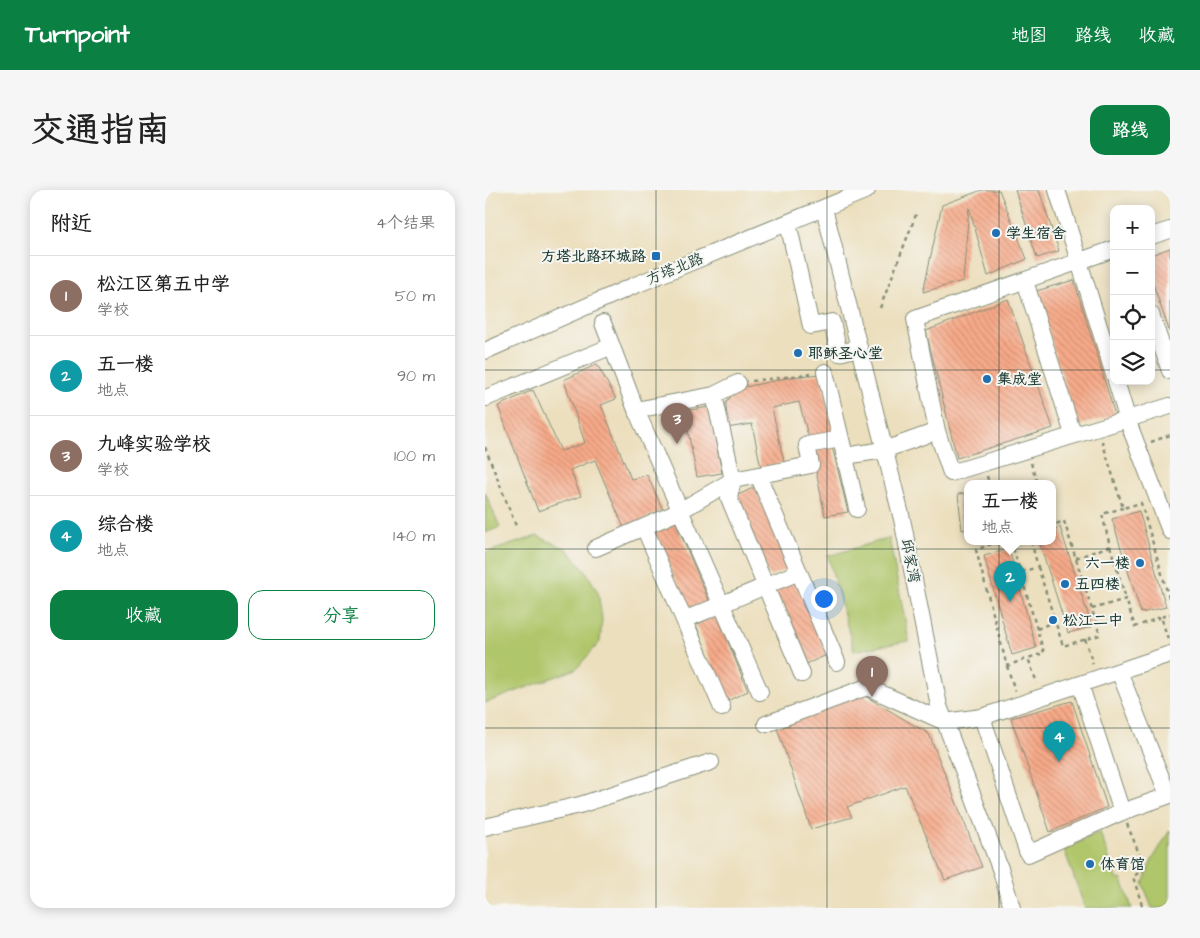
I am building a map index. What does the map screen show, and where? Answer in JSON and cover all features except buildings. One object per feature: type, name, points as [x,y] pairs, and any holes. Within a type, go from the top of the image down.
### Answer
[{"type":"street","name":"方塔北路","points":[[485,351],[633,286],[867,190]]},
{"type":"street","points":[[1057,190],[1110,362]]},
{"type":"street","name":"邱家湾","points":[[824,208],[902,519],[939,706],[1001,871],[1012,908]]},
{"type":"street","points":[[788,223],[811,326],[832,322],[839,353],[859,348]]},
{"type":"street","points":[[1155,235],[1170,230]]},
{"type":"street","points":[[1111,250],[915,319],[937,431],[951,473],[1073,434],[1170,406]]},
{"type":"street","points":[[1025,281],[1073,434]]},
{"type":"street","points":[[603,323],[636,410],[760,692]]},
{"type":"street","points":[[1155,326],[1170,371]]},
{"type":"street","points":[[486,398],[612,346]]},
{"type":"street","points":[[825,372],[857,509]]},
{"type":"street","points":[[636,410],[714,394],[738,383]]},
{"type":"street","points":[[1117,385],[1137,447],[1170,531]]},
{"type":"street","points":[[714,394],[733,480],[729,498],[802,674]]},
{"type":"street","points":[[843,446],[845,456],[884,450],[937,431]]},
{"type":"street","points":[[596,548],[680,511],[733,480],[811,465],[807,445],[843,446]]},
{"type":"street","points":[[758,475],[837,662]]},
{"type":"street","points":[[644,527],[722,708]]},
{"type":"street","points":[[684,620],[799,572]]},
{"type":"street","points":[[765,724],[867,687],[945,722],[982,716],[1170,654]]},
{"type":"street","points":[[982,716],[1028,854],[1122,812],[1169,795],[1119,671]]},
{"type":"street","points":[[1080,684],[1122,812]]},
{"type":"street","points":[[485,827],[580,805],[711,762]]},
{"type":"path","points":[[880,308],[917,212]]},
{"type":"path","points":[[738,383],[825,372]]},
{"type":"path","points":[[1097,427],[1123,508]]},
{"type":"path","points":[[1137,447],[1170,435]]},
{"type":"path","points":[[485,447],[516,526]]},
{"type":"path","points":[[1027,449],[1036,480]]},
{"type":"path","points":[[1170,600],[1141,503],[1102,514],[1135,627],[1170,614]]},
{"type":"path","points":[[1032,545],[1063,646],[1100,635],[1064,521],[1056,524]]},
{"type":"path","points":[[989,545],[976,550],[1019,704]]},
{"type":"path","points":[[1007,666],[1044,653],[1012,545]]},
{"type":"path","points":[[1076,558],[1110,546]]},
{"type":"path","points":[[1021,572],[1038,567]]},
{"type":"path","points":[[1092,609],[1126,599]]},
{"type":"path","points":[[1161,617],[1170,646]]},
{"type":"path","points":[[1037,629],[1055,621]]},
{"type":"path","points":[[1085,639],[1097,678]]},
{"type":"path","points":[[1028,658],[1042,696]]},
{"type":"path","points":[[1122,812],[1145,868],[1133,877],[1143,908]]},
{"type":"green space","points":[[485,492],[500,527],[485,533]]},
{"type":"green space","points":[[537,536],[567,549],[587,573],[598,592],[602,619],[600,642],[576,669],[485,703],[485,553]]},
{"type":"green space","points":[[889,538],[909,641],[854,651],[828,556]]},
{"type":"green space","points":[[1170,830],[1170,908],[1152,908],[1143,884],[1151,862]]},
{"type":"green space","name":"体育馆","points":[[1100,832],[1116,878],[1122,880],[1132,908],[1085,908],[1064,849]]},
{"type":"place","name":"学生宿舍","points":[[996,233]]},
{"type":"place","name":"方塔北路环城路","points":[[656,256]]},
{"type":"place","name":"耶稣圣心堂","points":[[798,353]]},
{"type":"place","name":"集成堂","points":[[987,379]]},
{"type":"place","name":"九峰实验学校","points":[[677,444]]},
{"type":"place","name":"六一楼","points":[[1140,563]]},
{"type":"place","name":"五四楼","points":[[1065,584]]},
{"type":"place","name":"五一楼","points":[[1010,602]]},
{"type":"place","name":"松江二中","points":[[1053,620]]},
{"type":"place","name":"松江区第五中学","points":[[872,697]]},
{"type":"place","name":"综合楼","points":[[1059,762]]},
{"type":"place","name":"体育馆","points":[[1090,864]]}]
